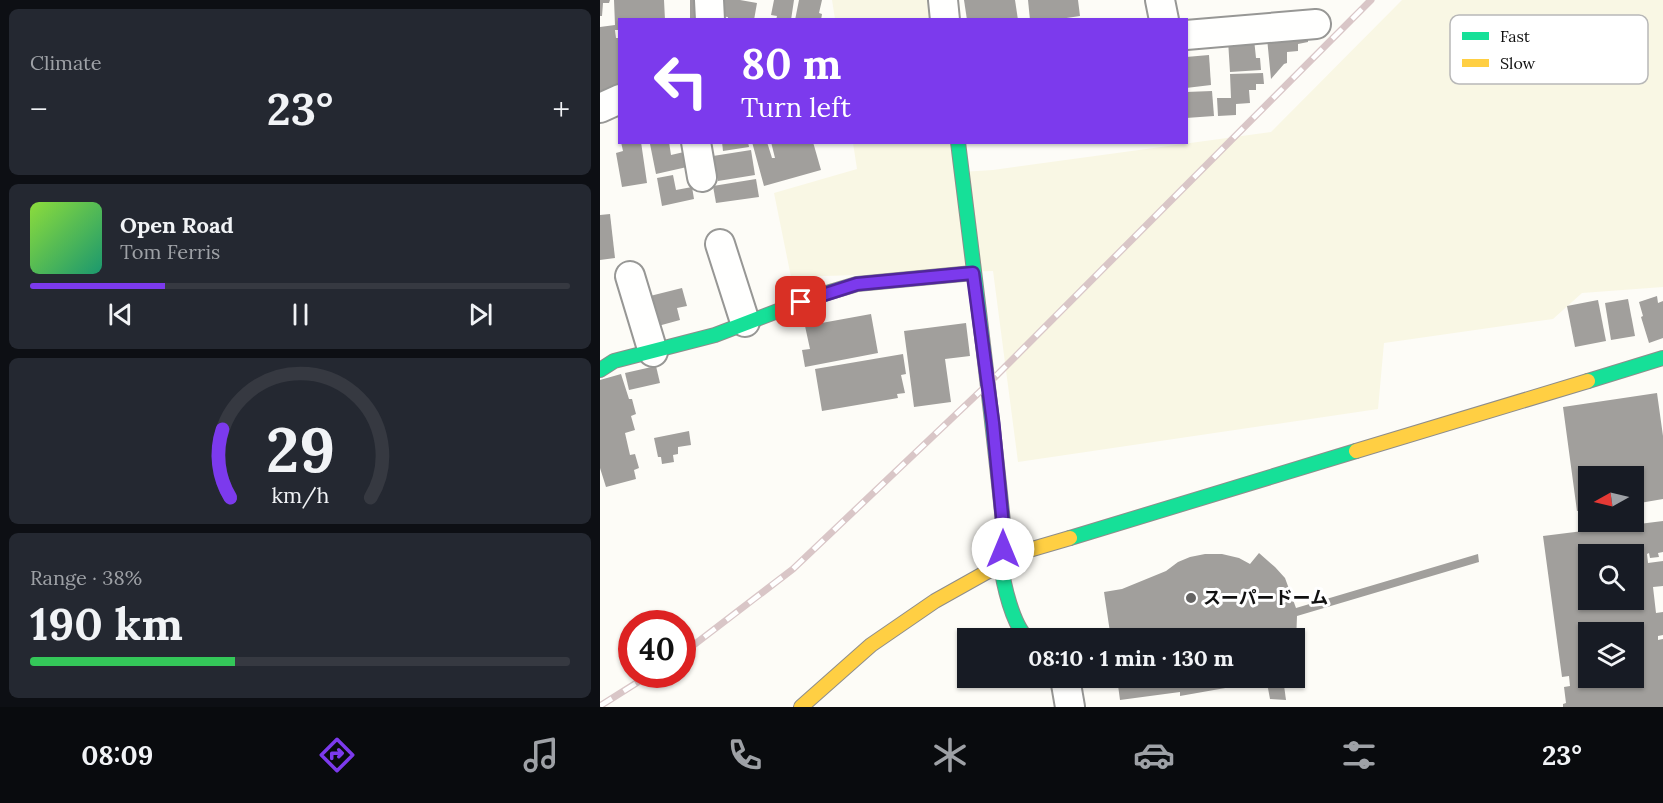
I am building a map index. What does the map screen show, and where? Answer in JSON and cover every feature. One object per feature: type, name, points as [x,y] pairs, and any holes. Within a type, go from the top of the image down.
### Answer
[{"type":"street","points":[[709,0],[710,18]]},
{"type":"street","points":[[943,0],[945,18]]},
{"type":"street","points":[[1160,0],[1164,18]]},
{"type":"street","points":[[1188,35],[1316,24]]},
{"type":"street","points":[[600,108],[618,100]]},
{"type":"street","points":[[696,144],[702,177]]},
{"type":"street","points":[[958,144],[993,423],[1004,536],[1001,562],[1013,616],[1019,628]]},
{"type":"street","points":[[720,244],[746,322]]},
{"type":"street","points":[[600,370],[614,361],[715,335],[817,296],[857,284],[973,273]]},
{"type":"street","points":[[630,276],[653,352]]},
{"type":"street","points":[[801,707],[881,638],[947,593],[1001,562],[1029,550],[1663,358]]},
{"type":"street","points":[[1067,688],[1070,707]]},
{"type":"shaded area","points":[[832,0],[944,0],[946,18],[835,18]]},
{"type":"shaded area","points":[[1402,0],[1663,0],[1663,287],[1582,293],[1553,319],[1384,343],[1378,409],[1018,462],[993,271],[791,277],[774,193],[857,169],[853,144],[958,144],[961,172],[993,170],[1271,132]]},
{"type":"building","points":[[600,0],[610,0],[609,3],[603,3],[602,16],[600,16]]},
{"type":"building","points":[[614,0],[664,0],[665,18],[618,18],[618,30],[615,30],[616,38],[618,38],[618,92],[600,93],[600,27],[615,25]]},
{"type":"building","points":[[690,0],[705,0],[702,18],[690,18]]},
{"type":"building","points":[[722,0],[757,3],[754,18],[719,16]]},
{"type":"building","points":[[774,0],[794,0],[791,18],[776,18],[777,16],[771,15]]},
{"type":"building","points":[[799,0],[822,0],[819,13],[822,14],[821,18],[795,18]]},
{"type":"building","points":[[964,0],[1015,0],[1018,18],[967,18]]},
{"type":"building","points":[[1028,0],[1078,0],[1080,16],[1030,18]]},
{"type":"building","points":[[1308,35],[1308,42],[1298,44],[1298,51],[1287,52],[1287,63],[1271,79],[1267,38]]},
{"type":"building","points":[[1254,39],[1256,58],[1260,58],[1261,70],[1230,72],[1228,40]]},
{"type":"building","points":[[1209,55],[1211,85],[1188,88],[1188,57]]},
{"type":"building","points":[[1263,73],[1264,84],[1256,84],[1256,90],[1249,90],[1250,103],[1236,104],[1236,115],[1218,116],[1217,98],[1231,98],[1230,74]]},
{"type":"building","points":[[1212,91],[1214,116],[1188,118],[1188,92]]},
{"type":"building","points":[[621,144],[641,144],[647,183],[622,187],[616,153],[623,151]]},
{"type":"building","points":[[650,144],[669,144],[671,155],[684,152],[687,167],[656,174]]},
{"type":"building","points":[[722,144],[748,144],[749,147],[723,151]]},
{"type":"building","points":[[753,144],[768,144],[772,158],[775,158],[772,144],[814,144],[821,170],[764,186]]},
{"type":"building","points":[[751,150],[755,175],[718,181],[713,156]]},
{"type":"building","points":[[673,175],[676,190],[692,187],[694,199],[662,206],[657,178]]},
{"type":"building","points":[[756,179],[759,197],[716,203],[713,186]]},
{"type":"building","points":[[610,214],[615,258],[600,260],[600,215]]},
{"type":"building","points":[[682,288],[687,306],[677,308],[680,320],[658,326],[650,296]]},
{"type":"building","points":[[1657,296],[1658,303],[1663,301],[1663,338],[1649,343],[1639,302]]},
{"type":"building","points":[[1628,299],[1635,336],[1611,340],[1605,303]]},
{"type":"building","points":[[1598,300],[1606,341],[1575,347],[1567,306]]},
{"type":"building","points":[[871,314],[878,353],[805,367],[802,350],[810,349],[805,326]]},
{"type":"building","points":[[966,323],[970,356],[945,359],[951,402],[914,407],[904,331]]},
{"type":"building","points":[[903,354],[906,374],[901,375],[905,393],[897,394],[898,398],[822,411],[815,369]]},
{"type":"building","points":[[656,366],[660,383],[629,390],[625,373]]},
{"type":"building","points":[[621,374],[636,414],[631,416],[635,430],[625,433],[630,455],[635,454],[639,468],[634,470],[636,479],[606,487],[600,468],[600,380]]},
{"type":"building","points":[[1657,393],[1663,436],[1663,499],[1644,502],[1644,466],[1578,466],[1577,511],[1563,407]]},
{"type":"building","points":[[689,431],[691,445],[678,447],[678,454],[673,455],[674,462],[662,464],[654,438]]},
{"type":"building","points":[[1663,521],[1663,552],[1658,553],[1659,557],[1650,558],[1649,553],[1647,554],[1648,563],[1663,561],[1663,586],[1653,587],[1656,613],[1663,612],[1663,635],[1658,636],[1658,640],[1663,639],[1663,707],[1563,707],[1566,703],[1564,687],[1570,686],[1569,676],[1562,677],[1543,536],[1578,532],[1644,532],[1644,523]]},
{"type":"building","name":"スーパードーム","points":[[1259,553],[1275,567],[1285,578],[1296,608],[1478,554],[1479,562],[1297,616],[1297,628],[1109,628],[1104,592],[1122,589],[1166,571],[1178,562],[1205,554],[1222,554],[1239,558],[1250,564]]},
{"type":"building","points":[[1118,688],[1225,688],[1180,696],[1180,692],[1120,700]]},
{"type":"building","points":[[1268,688],[1284,688],[1286,700],[1270,699]]},
{"type":"railway","points":[[696,643],[793,569],[988,384],[1371,0]]},
{"type":"railway","points":[[600,706],[628,688]]},
{"type":"traffic: fast","points":[[958,144],[1004,532],[1002,572],[1013,615],[1020,628]]},
{"type":"traffic: fast","points":[[600,370],[614,361],[715,335],[817,296],[857,284],[973,273]]},
{"type":"traffic: fast","points":[[1588,381],[1663,358]]},
{"type":"traffic: fast","points":[[1070,538],[1356,451]]},
{"type":"traffic: slow","points":[[1356,451],[1588,381]]},
{"type":"traffic: slow","points":[[801,707],[871,645],[935,601],[1029,550],[1070,538]]},
{"type":"place","name":"スーパードーム","points":[[1191,598]]},
{"type":"route","points":[[801,302],[857,284],[973,273],[993,423],[1004,536],[1003,549]]}]
